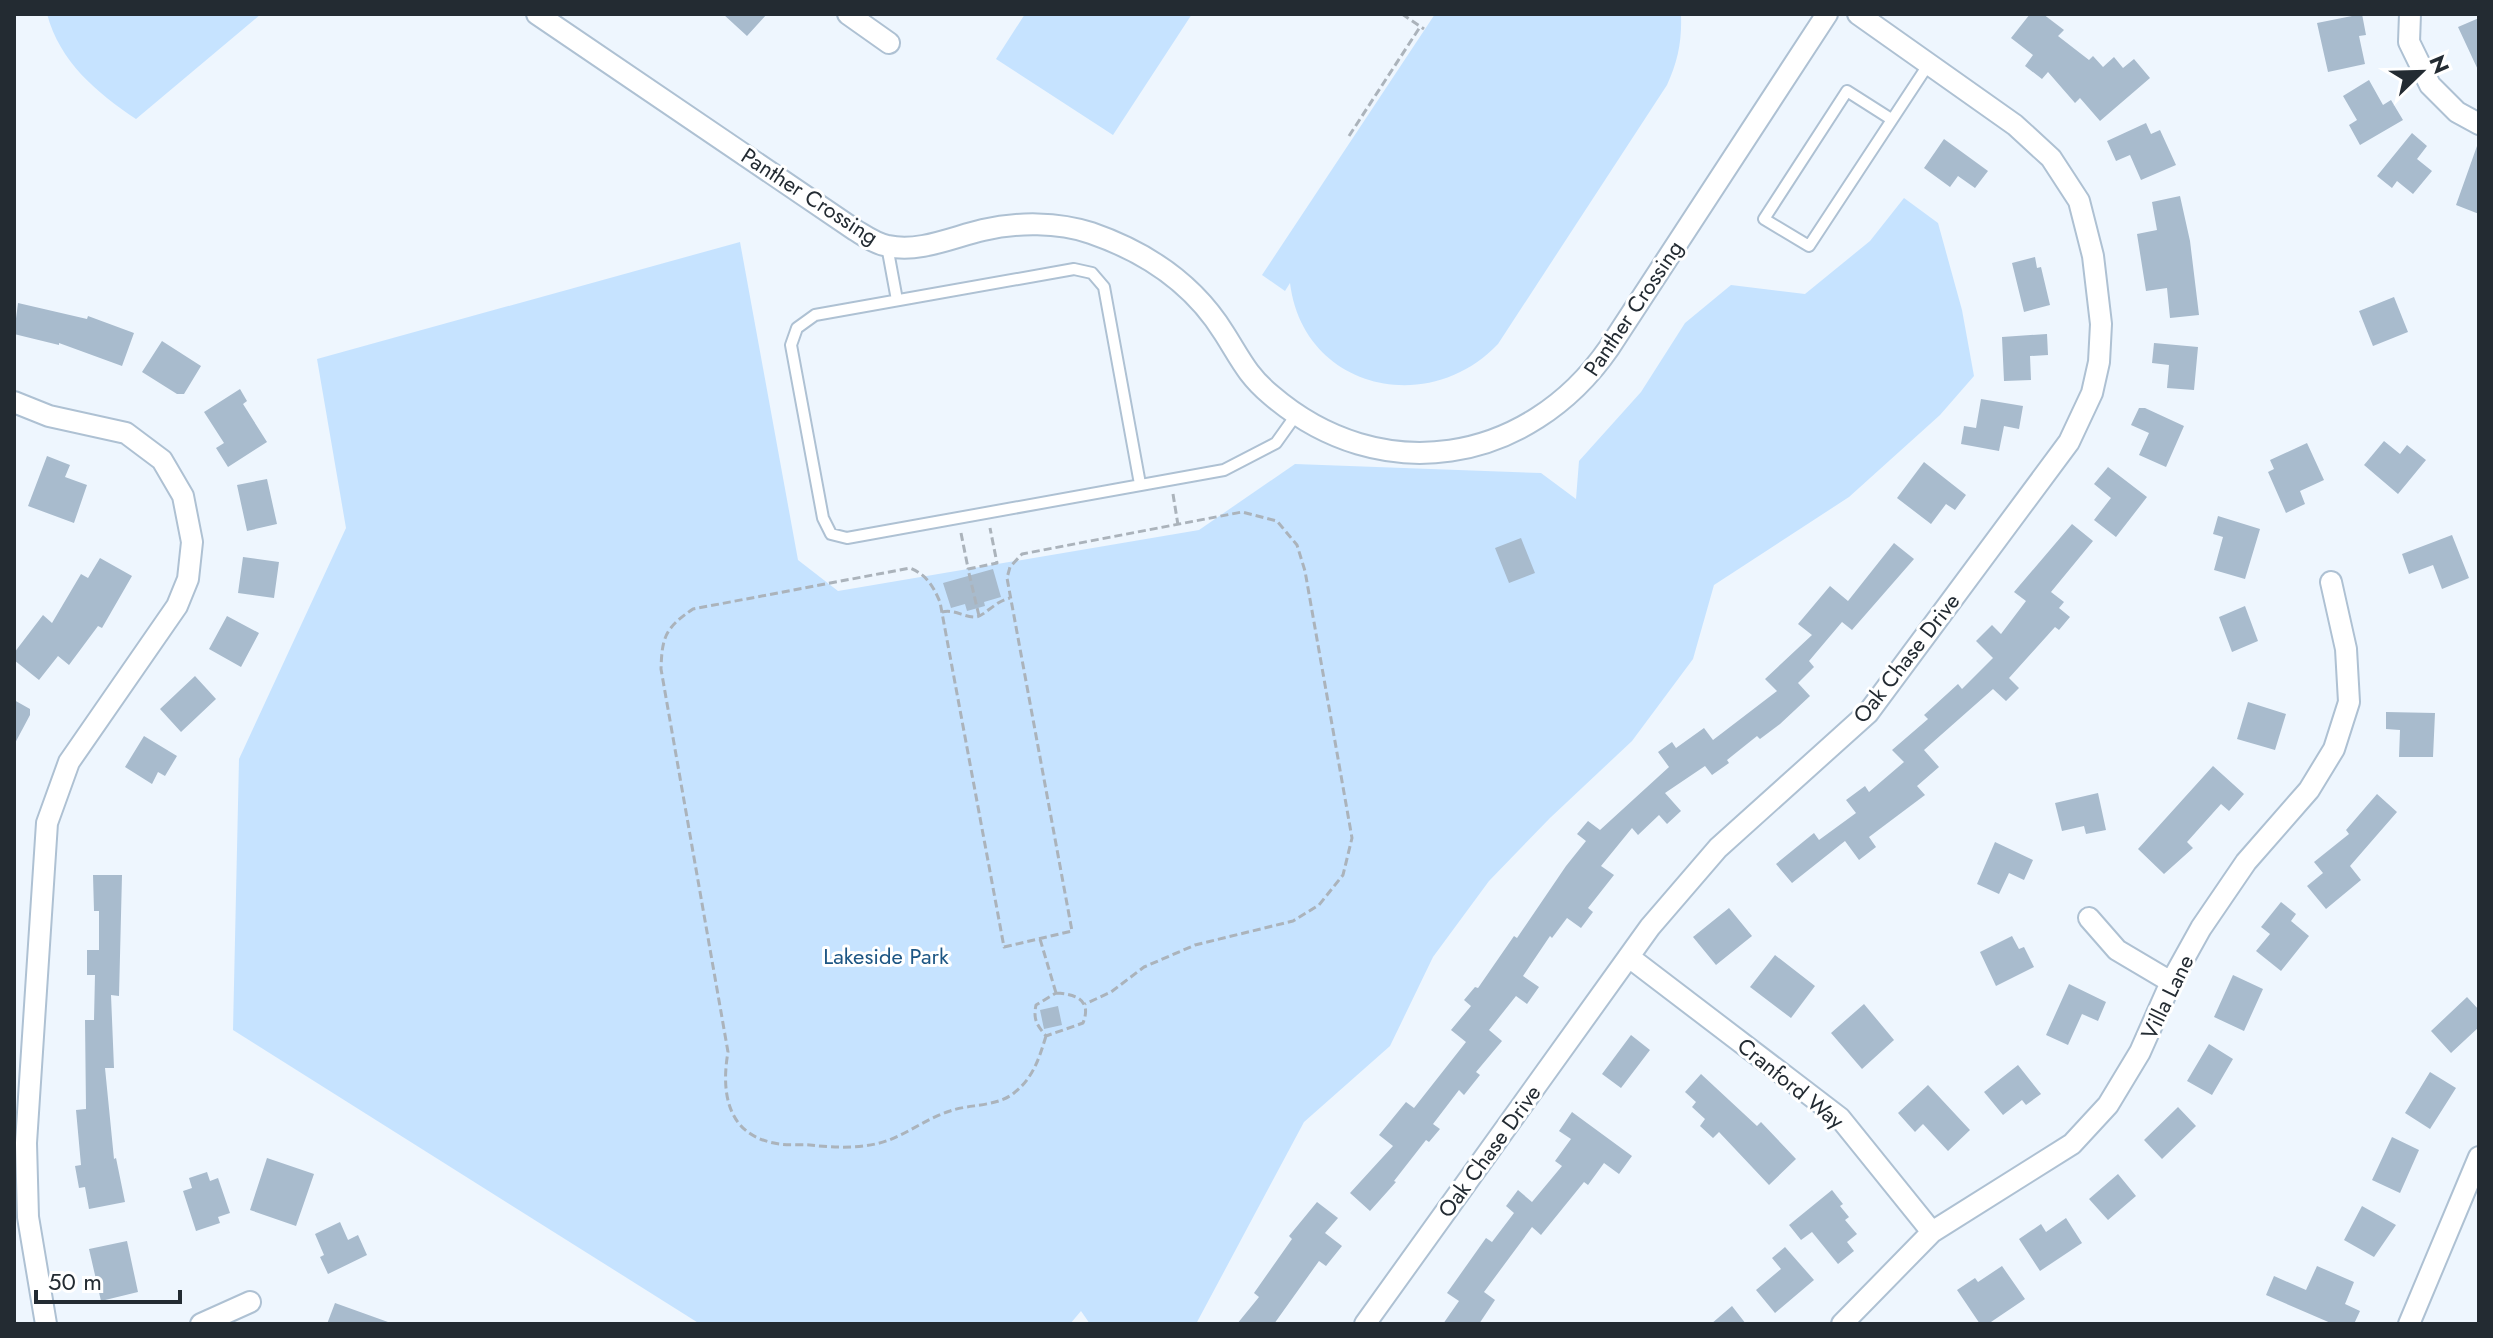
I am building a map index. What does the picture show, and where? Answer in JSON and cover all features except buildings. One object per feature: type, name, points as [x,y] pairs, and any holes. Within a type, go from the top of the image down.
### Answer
[{"type":"street","name":"Panther Crossing","points":[[537,14],[855,230],[887,246],[928,244],[986,229],[1019,225],[1075,228],[1113,240],[1147,256],[1178,278],[1224,333],[1238,359],[1255,380],[1296,415],[1348,441],[1407,453],[1439,453],[1472,447],[1538,420],[1570,395],[1596,367],[1827,14]]},
{"type":"street","points":[[848,14],[889,43]]},
{"type":"street","name":"Oak Chase Drive","points":[[1365,1324],[1676,895],[1718,848],[1868,713],[2069,442],[2092,393],[2099,362],[2101,324],[2093,256],[2079,201],[2051,158],[2015,125],[1858,14]]},
{"type":"street","points":[[2410,14],[2409,42],[2430,85],[2457,112],[2479,124]]},
{"type":"street","points":[[14,402],[49,416],[126,433],[162,460],[183,496],[192,542],[188,579],[177,606],[69,762],[47,823],[26,1143],[28,1217],[46,1324]]},
{"type":"street","name":"Villa Lane","points":[[1842,1324],[1932,1232],[2072,1144],[2108,1105],[2140,1052],[2171,982],[2201,928],[2246,862],[2309,790],[2334,749],[2349,702],[2346,649],[2331,582]]},
{"type":"street","points":[[2089,918],[2117,950],[2171,982]]},
{"type":"street","name":"Cranford Way","points":[[1629,957],[1840,1118],[1932,1232]]},
{"type":"street","points":[[2409,1324],[2479,1157]]},
{"type":"street","points":[[201,1324],[250,1302]]},
{"type":"lane","points":[[1891,119],[1847,91],[1764,219],[1809,246],[1928,65]]},
{"type":"lane","points":[[887,246],[897,300]]},
{"type":"lane","points":[[1140,484],[1104,287],[1092,273],[1074,269],[815,315],[797,328],[791,345],[823,518],[831,534],[847,538],[1224,470],[1276,443],[1296,415]]},
{"type":"path","points":[[1349,136],[1422,28],[1402,14]]},
{"type":"path","points":[[1173,494],[1178,525]]},
{"type":"path","points":[[1046,1036],[1034,1071],[1012,1095],[950,1111],[889,1140],[863,1146],[775,1144],[756,1138],[736,1120],[725,1099],[728,1052],[661,669],[662,642],[676,621],[693,609],[910,568],[920,572],[933,585],[942,612],[1004,947],[1072,931],[1010,598],[1007,578],[1010,567],[1022,554],[1242,512],[1277,521],[1297,545],[1305,571],[1352,838],[1343,875],[1319,905],[1293,921],[1195,945],[1144,967],[1111,992],[1085,1004]]},
{"type":"path","points":[[968,569],[997,563],[990,528]]},
{"type":"path","points":[[961,533],[979,616]]},
{"type":"path","points":[[942,612],[979,616],[993,605],[1010,598]]},
{"type":"path","points":[[1040,939],[1056,993]]},
{"type":"path","points":[[1056,993],[1073,994],[1085,1004],[1083,1023],[1046,1036],[1036,1024],[1034,1016],[1036,1005],[1042,999],[1056,993]]},
{"type":"green space","points":[[47,14],[261,14],[136,119],[81,74],[61,47]]},
{"type":"green space","points":[[1025,14],[1192,14],[1113,135],[996,59]]},
{"type":"green space","points":[[1435,14],[1681,14],[1681,33],[1677,59],[1667,85],[1498,344],[1469,367],[1438,381],[1405,385],[1373,381],[1343,368],[1318,348],[1300,319],[1290,283],[1285,291],[1262,275]]},
{"type":"green space","name":"Lakeside Park","points":[[1904,198],[1938,223],[1962,310],[1974,376],[1940,415],[1849,497],[1714,585],[1693,659],[1632,741],[1489,881],[1433,957],[1390,1046],[1304,1122],[1196,1324],[1090,1324],[1081,1311],[1070,1324],[700,1324],[233,1030],[239,759],[346,528],[317,359],[740,242],[798,560],[838,591],[1199,530],[1295,464],[1541,473],[1576,499],[1579,461],[1641,392],[1685,323],[1731,285],[1805,294],[1870,241]]}]
